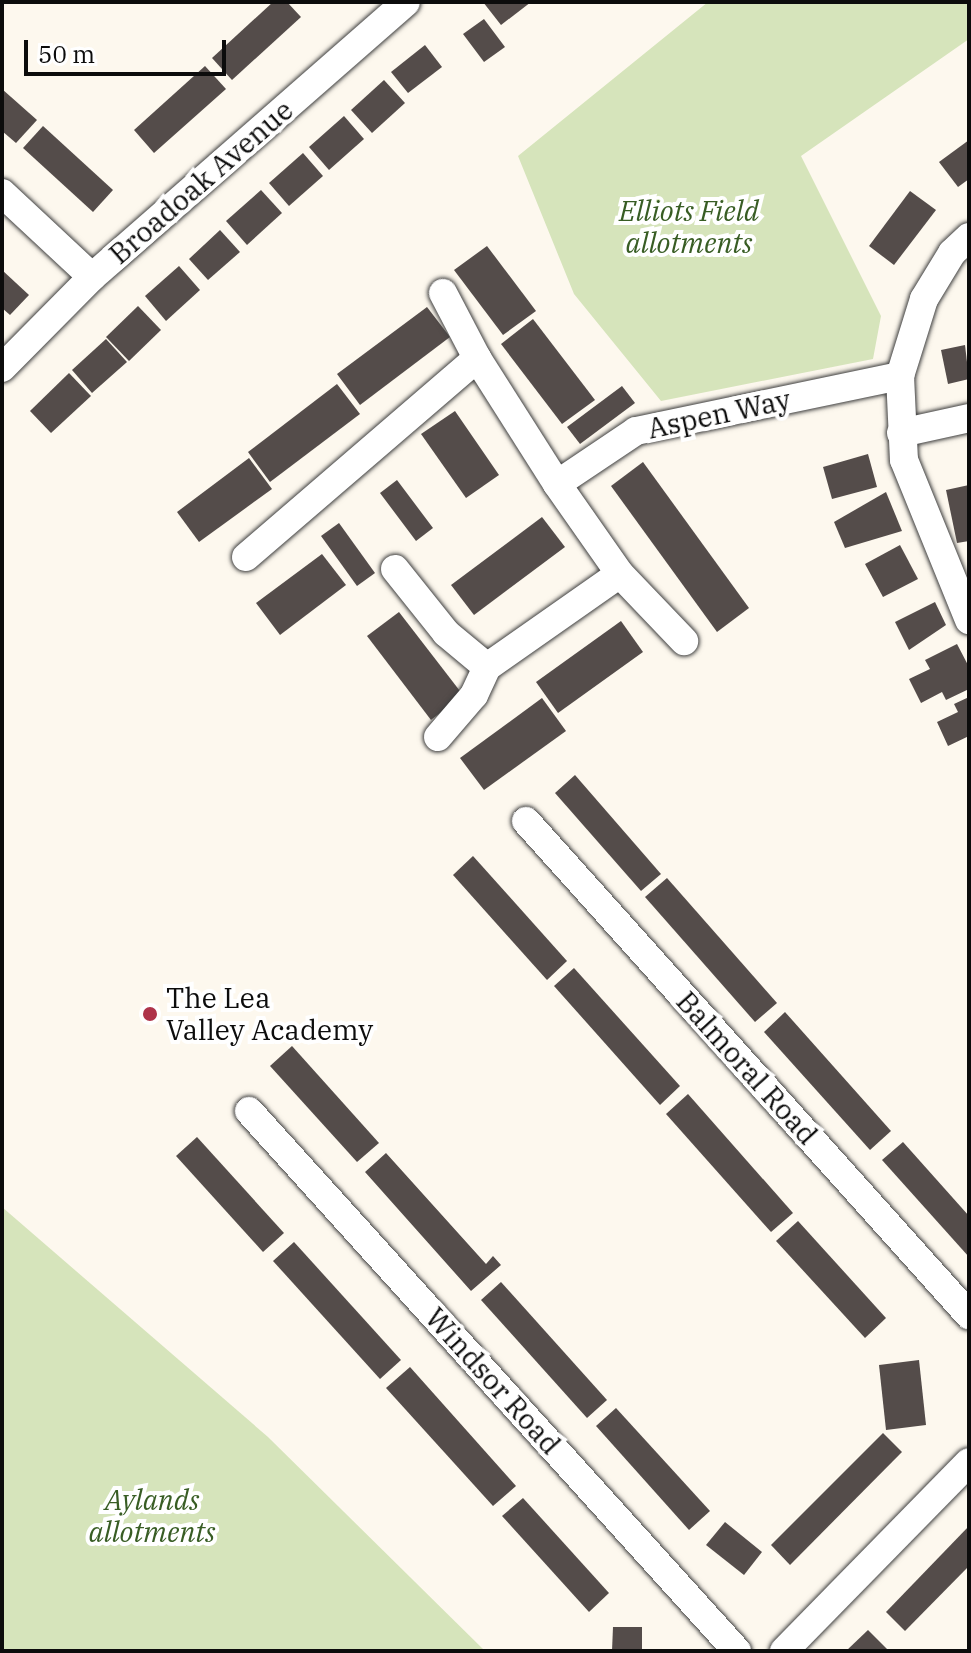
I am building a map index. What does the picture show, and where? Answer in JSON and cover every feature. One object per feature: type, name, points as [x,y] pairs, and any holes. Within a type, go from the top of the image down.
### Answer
[{"type":"street","name":"Broadoak Avenue","points":[[2,368],[92,277],[406,2]]},
{"type":"street","points":[[2,193],[92,277]]},
{"type":"street","points":[[969,237],[952,253],[924,299],[900,376],[901,433],[916,497],[969,620]]},
{"type":"street","points":[[443,293],[477,358],[557,484],[620,574],[684,641]]},
{"type":"street","points":[[246,557],[477,358]]},
{"type":"street","name":"Aspen Way","points":[[557,484],[636,431],[900,376]]},
{"type":"street","points":[[901,433],[969,418]]},
{"type":"street","points":[[395,569],[446,633],[487,667]]},
{"type":"street","points":[[438,737],[474,695],[487,667],[620,574]]},
{"type":"street","name":"Balmoral Road","points":[[526,821],[969,1315]]},
{"type":"street","name":"Windsor Road","points":[[249,1111],[737,1651]]},
{"type":"street","points":[[784,1651],[969,1462]]},
{"type":"green space","name":"Elliots Field allotments","points":[[708,2],[969,2],[969,39],[801,156],[881,316],[873,359],[661,401],[574,294],[518,156]]},
{"type":"green space","name":"Aylands allotments","points":[[2,1207],[268,1437],[485,1651],[2,1651]]},
{"type":"building","points":[[273,2],[287,2],[301,17],[232,80],[212,58]]},
{"type":"building","points":[[483,2],[531,2],[501,25]]},
{"type":"building","points":[[484,19],[505,47],[484,62],[463,34]]},
{"type":"building","points":[[425,45],[442,67],[408,93],[391,72]]},
{"type":"building","points":[[205,66],[226,89],[154,153],[134,130]]},
{"type":"building","points":[[384,80],[405,103],[372,133],[351,110]]},
{"type":"building","points":[[2,89],[37,120],[16,143],[2,131]]},
{"type":"building","points":[[344,116],[364,139],[329,170],[309,147]]},
{"type":"building","points":[[43,126],[113,190],[93,212],[23,148]]},
{"type":"building","points":[[969,140],[969,179],[958,187],[939,162]]},
{"type":"building","points":[[303,153],[323,176],[289,206],[269,183]]},
{"type":"building","points":[[261,190],[282,213],[247,245],[226,221]]},
{"type":"building","points":[[910,191],[936,210],[894,265],[869,246]]},
{"type":"building","points":[[220,230],[240,252],[208,280],[189,259]]},
{"type":"building","points":[[487,246],[536,311],[503,335],[454,270]]},
{"type":"building","points":[[179,266],[200,290],[166,321],[145,296]]},
{"type":"building","points":[[2,270],[29,295],[10,315],[2,308]]},
{"type":"building","points":[[138,306],[161,330],[129,361],[106,337]]},
{"type":"building","points":[[427,307],[450,337],[360,405],[337,374]]},
{"type":"building","points":[[533,319],[595,400],[562,424],[501,344]]},
{"type":"building","points":[[106,339],[127,362],[92,393],[72,370]]},
{"type":"building","points":[[965,345],[969,379],[948,384],[941,350]]},
{"type":"building","points":[[69,373],[91,396],[51,433],[30,411]]},
{"type":"building","points":[[337,384],[360,414],[270,482],[248,452]]},
{"type":"building","points":[[622,386],[635,403],[580,444],[567,427]]},
{"type":"building","points":[[455,411],[499,475],[466,498],[421,434]]},
{"type":"building","points":[[868,454],[877,487],[832,499],[823,467]]},
{"type":"building","points":[[249,458],[272,489],[199,542],[177,512]]},
{"type":"building","points":[[643,462],[749,608],[717,632],[611,486]]},
{"type":"building","points":[[397,480],[433,528],[416,541],[380,493]]},
{"type":"building","points":[[969,485],[969,541],[957,543],[946,490]]},
{"type":"building","points":[[886,492],[902,531],[845,548],[834,522]]},
{"type":"building","points":[[542,517],[565,547],[474,615],[451,585]]},
{"type":"building","points":[[339,523],[375,573],[357,586],[321,536]]},
{"type":"building","points":[[900,545],[918,579],[883,597],[865,564]]},
{"type":"building","points":[[322,554],[346,585],[280,635],[256,603]]},
{"type":"building","points":[[935,602],[946,625],[909,650],[895,622]]},
{"type":"building","points":[[399,612],[463,695],[431,720],[367,636]]},
{"type":"building","points":[[621,621],[643,652],[558,713],[536,682]]},
{"type":"building","points":[[957,644],[969,667],[969,689],[946,700],[942,692],[921,703],[909,679],[930,669],[925,660]]},
{"type":"building","points":[[969,697],[969,736],[948,746],[937,722],[958,712],[954,704]]},
{"type":"building","points":[[542,698],[566,731],[484,790],[460,758]]},
{"type":"building","points":[[575,775],[661,874],[641,891],[555,793]]},
{"type":"building","points":[[473,856],[567,961],[547,980],[453,875]]},
{"type":"building","points":[[667,878],[777,1003],[755,1022],[645,897]]},
{"type":"building","points":[[574,968],[680,1086],[660,1105],[554,986]]},
{"type":"building","points":[[785,1012],[891,1131],[870,1150],[764,1032]]},
{"type":"building","points":[[292,1046],[379,1143],[357,1162],[270,1066]]},
{"type":"building","points":[[688,1094],[793,1213],[771,1232],[666,1114]]},
{"type":"building","points":[[197,1137],[284,1233],[263,1252],[176,1156]]},
{"type":"building","points":[[903,1142],[969,1216],[969,1257],[882,1160]]},
{"type":"building","points":[[386,1153],[486,1264],[493,1256],[501,1265],[471,1291],[365,1172]]},
{"type":"building","points":[[798,1221],[886,1318],[865,1338],[776,1241]]},
{"type":"building","points":[[294,1242],[401,1360],[380,1379],[273,1261]]},
{"type":"building","points":[[501,1282],[607,1400],[587,1418],[481,1300]]},
{"type":"building","points":[[919,1360],[926,1425],[886,1430],[879,1365]]},
{"type":"building","points":[[410,1367],[516,1486],[493,1506],[386,1388]]},
{"type":"building","points":[[616,1408],[710,1511],[689,1530],[596,1426]]},
{"type":"building","points":[[883,1433],[902,1452],[790,1565],[771,1545]]},
{"type":"building","points":[[523,1498],[609,1593],[589,1612],[502,1516]]},
{"type":"building","points":[[725,1522],[762,1552],[744,1575],[706,1545]]},
{"type":"building","points":[[969,1526],[969,1566],[905,1631],[886,1612]]},
{"type":"building","points":[[613,1627],[642,1627],[642,1651],[612,1651]]},
{"type":"building","points":[[868,1630],[889,1651],[846,1651]]},
{"type":"place","name":"The Lea Valley Academy","points":[[150,1014]]}]
